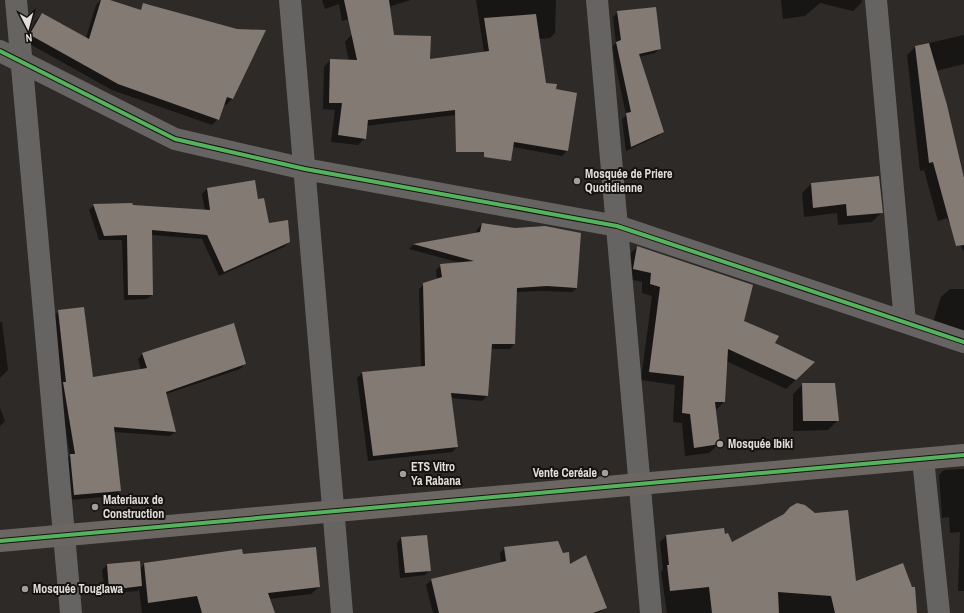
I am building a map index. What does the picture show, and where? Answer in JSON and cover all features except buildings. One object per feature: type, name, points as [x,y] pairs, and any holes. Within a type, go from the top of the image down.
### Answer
[{"type":"street","points":[[16,0],[71,613]]},
{"type":"street","points":[[290,0],[342,613]]},
{"type":"street","points":[[597,0],[651,613]]},
{"type":"street","points":[[876,0],[905,322]]},
{"type":"street","points":[[0,51],[175,139],[304,169],[617,226],[964,342]]},
{"type":"street","points":[[0,541],[964,455]]},
{"type":"street","points":[[923,459],[939,613]]},
{"type":"cycle path","points":[[0,51],[175,139],[305,169],[617,226],[964,342]]},
{"type":"cycle path","points":[[0,541],[964,455]]},
{"type":"place","name":"Mosquée de Priere Quotidienne","points":[[577,181]]},
{"type":"place","name":"Mosquée Ibiki","points":[[720,444]]},
{"type":"place","name":"Vente Ceréale","points":[[605,473]]},
{"type":"place","name":"ETS Vitro Ya Rabana","points":[[403,474]]},
{"type":"place","name":"Materiaux de Construction","points":[[95,507]]},
{"type":"place","name":"Mosquée Touglawa","points":[[25,589]]}]
